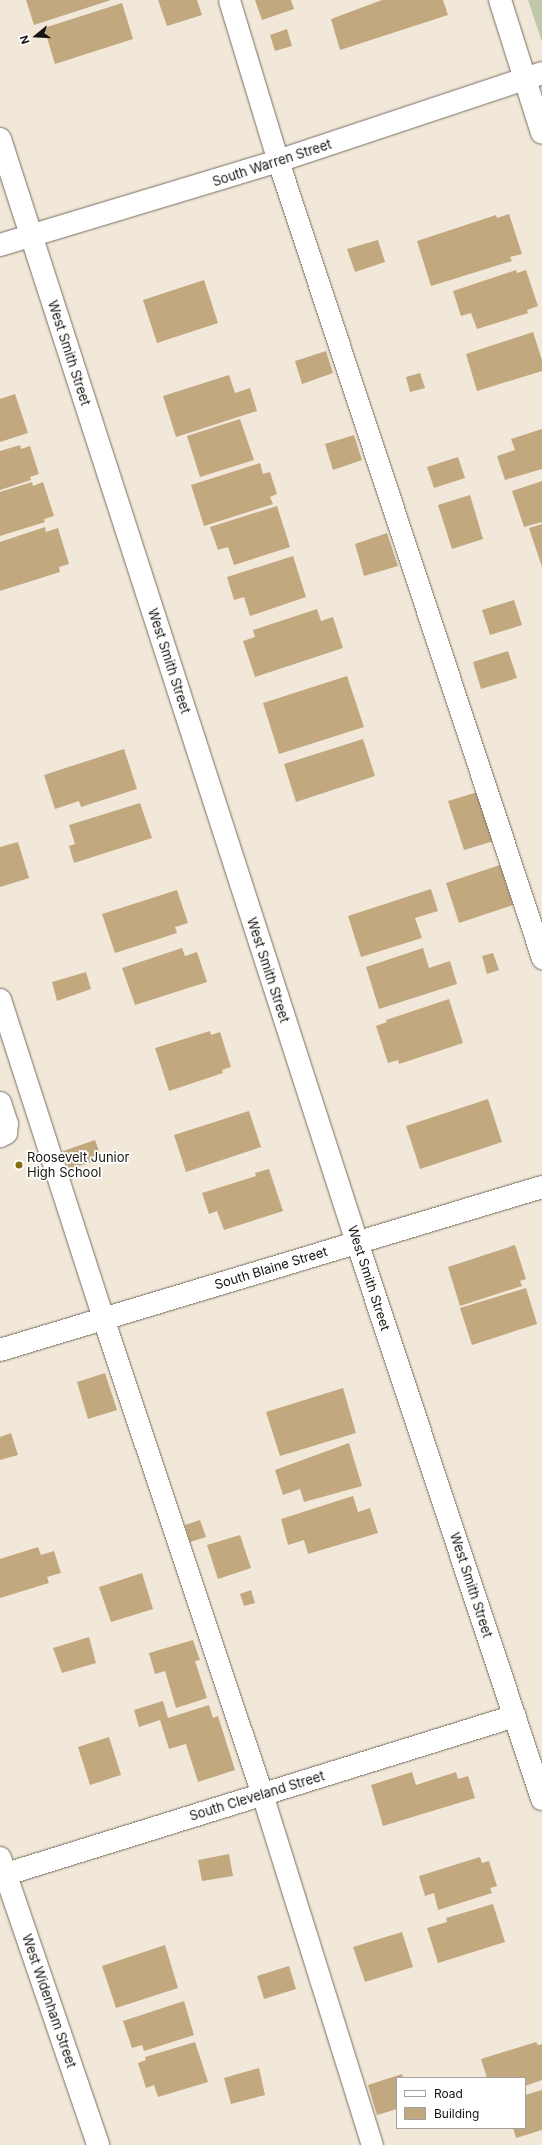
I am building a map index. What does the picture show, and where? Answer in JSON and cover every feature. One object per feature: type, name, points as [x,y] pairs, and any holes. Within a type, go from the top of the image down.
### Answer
[{"type":"street","points":[[500,0],[533,76],[542,133]]},
{"type":"street","name":"South Warren Street","points":[[0,245],[31,237],[278,162],[533,76]]},
{"type":"street","name":"West Smith Street","points":[[0,139],[357,1242],[542,1799]]},
{"type":"street","name":"South Blaine Street","points":[[0,1350],[542,1187]]},
{"type":"street","name":"South Cleveland Street","points":[[2,1870],[262,1794],[515,1716]]},
{"type":"street","name":"West Widenham Street","points":[[2,1870],[98,2145]]},
{"type":"lane","points":[[229,0],[278,162],[542,958]]},
{"type":"lane","points":[[0,998],[103,1318],[262,1794],[372,2145]]},
{"type":"lane","points":[[0,1102],[7,1123],[6,1133],[0,1136]]},
{"type":"green space","points":[[528,0],[542,0],[542,42]]},
{"type":"building","points":[[26,0],[111,0],[34,25]]},
{"type":"building","points":[[158,0],[197,0],[202,15],[167,26]]},
{"type":"building","points":[[255,0],[291,0],[294,9],[262,20]]},
{"type":"building","points":[[382,0],[443,0],[448,15],[340,50],[331,19]]},
{"type":"building","points":[[122,3],[133,39],[55,64],[44,28]]},
{"type":"building","points":[[287,29],[292,46],[275,51],[270,35]]},
{"type":"building","points":[[509,214],[522,254],[510,257],[512,261],[431,286],[417,241],[496,215],[497,218]]},
{"type":"building","points":[[378,240],[385,262],[355,272],[347,249]]},
{"type":"building","points":[[516,270],[517,273],[526,270],[538,306],[527,310],[528,313],[477,329],[471,313],[461,316],[453,291]]},
{"type":"building","points":[[204,280],[218,323],[157,343],[143,300]]},
{"type":"building","points":[[533,332],[542,360],[542,371],[477,391],[466,354]]},
{"type":"building","points":[[326,351],[333,373],[302,384],[295,361]]},
{"type":"building","points":[[420,373],[425,388],[410,392],[406,377]]},
{"type":"building","points":[[229,375],[235,393],[250,388],[257,411],[176,437],[163,396]]},
{"type":"building","points":[[15,394],[28,433],[0,442],[0,399]]},
{"type":"building","points":[[240,419],[254,460],[200,477],[187,436]]},
{"type":"building","points":[[542,429],[542,469],[505,480],[497,456],[515,450],[511,439]]},
{"type":"building","points":[[354,435],[362,460],[333,470],[325,444]]},
{"type":"building","points":[[20,445],[21,449],[30,446],[39,474],[30,477],[31,480],[0,490],[0,451]]},
{"type":"building","points":[[458,457],[465,478],[434,488],[427,467]]},
{"type":"building","points":[[260,463],[263,474],[270,472],[277,494],[270,497],[273,504],[204,526],[191,485]]},
{"type":"building","points":[[542,481],[542,522],[524,527],[512,491]]},
{"type":"building","points":[[32,482],[33,486],[43,482],[54,516],[44,519],[45,522],[0,536],[0,492]]},
{"type":"building","points":[[470,495],[483,539],[452,549],[438,505]]},
{"type":"building","points":[[277,506],[290,547],[234,565],[228,547],[218,550],[210,527]]},
{"type":"building","points":[[542,524],[542,567],[529,528]]},
{"type":"building","points":[[45,527],[46,532],[58,528],[69,564],[59,567],[60,572],[0,591],[0,542]]},
{"type":"building","points":[[387,533],[398,566],[364,576],[355,544]]},
{"type":"building","points":[[293,556],[306,597],[250,616],[244,597],[234,600],[227,577]]},
{"type":"building","points":[[514,600],[522,625],[490,635],[482,610]]},
{"type":"building","points":[[317,609],[321,621],[333,617],[343,648],[255,677],[243,641],[255,637],[253,630]]},
{"type":"building","points":[[508,651],[517,678],[481,689],[473,662]]},
{"type":"building","points":[[347,676],[364,727],[279,754],[263,703]]},
{"type":"building","points":[[363,739],[375,776],[296,802],[284,764]]},
{"type":"building","points":[[124,749],[137,789],[81,807],[79,801],[55,809],[44,775]]},
{"type":"building","points":[[481,791],[497,840],[464,850],[448,801]]},
{"type":"building","points":[[140,803],[152,838],[74,863],[69,846],[75,844],[69,825]]},
{"type":"building","points":[[18,842],[29,878],[0,887],[0,847]]},
{"type":"building","points":[[500,865],[513,905],[459,923],[446,883]]},
{"type":"building","points":[[431,889],[438,911],[415,918],[422,938],[361,957],[348,916]]},
{"type":"building","points":[[177,890],[188,923],[175,927],[177,933],[115,953],[102,914]]},
{"type":"building","points":[[182,948],[185,956],[197,952],[207,982],[135,1005],[122,968]]},
{"type":"building","points":[[423,948],[429,968],[450,961],[457,984],[379,1009],[366,967]]},
{"type":"building","points":[[493,953],[499,970],[487,974],[482,956]]},
{"type":"building","points":[[86,972],[91,989],[57,1001],[52,982]]},
{"type":"building","points":[[449,999],[463,1043],[399,1064],[398,1060],[388,1063],[376,1026],[387,1022],[386,1020]]},
{"type":"building","points":[[210,1031],[211,1035],[220,1032],[231,1067],[222,1070],[223,1073],[169,1091],[155,1048]]},
{"type":"building","points":[[488,1099],[502,1142],[420,1169],[406,1126]]},
{"type":"building","points":[[249,1111],[261,1147],[186,1172],[174,1135]]},
{"type":"building","points":[[95,1140],[102,1159],[69,1169],[63,1151]]},
{"type":"building","points":[[269,1169],[283,1211],[224,1230],[217,1211],[209,1214],[202,1193],[256,1176],[255,1173]]},
{"type":"building","points":[[515,1245],[526,1279],[520,1281],[522,1286],[460,1306],[448,1267]]},
{"type":"building","points":[[526,1288],[537,1324],[472,1345],[460,1308]]},
{"type":"building","points":[[105,1373],[117,1410],[88,1419],[77,1382]]},
{"type":"building","points":[[343,1388],[356,1433],[280,1456],[266,1412]]},
{"type":"building","points":[[11,1433],[18,1455],[0,1460],[0,1437]]},
{"type":"building","points":[[349,1443],[362,1486],[304,1502],[300,1489],[283,1495],[275,1470]]},
{"type":"building","points":[[353,1496],[358,1512],[370,1508],[378,1533],[308,1554],[304,1540],[288,1545],[281,1519]]},
{"type":"building","points":[[200,1520],[206,1537],[190,1542],[185,1525]]},
{"type":"building","points":[[240,1535],[251,1568],[218,1579],[207,1545]]},
{"type":"building","points":[[38,1547],[41,1555],[54,1551],[61,1573],[47,1577],[49,1583],[0,1598],[0,1559]]},
{"type":"building","points":[[142,1573],[153,1609],[111,1622],[99,1587]]},
{"type":"building","points":[[251,1590],[255,1603],[244,1606],[240,1594]]},
{"type":"building","points":[[89,1637],[96,1663],[62,1673],[53,1648]]},
{"type":"building","points":[[193,1640],[200,1660],[195,1661],[207,1698],[176,1708],[165,1671],[155,1674],[149,1653]]},
{"type":"building","points":[[163,1701],[168,1718],[209,1705],[213,1718],[218,1716],[235,1770],[198,1782],[186,1744],[169,1749],[160,1720],[139,1727],[134,1710]]},
{"type":"building","points":[[109,1737],[121,1775],[90,1785],[78,1747]]},
{"type":"building","points":[[412,1772],[416,1785],[456,1772],[458,1779],[468,1776],[475,1798],[383,1826],[371,1785]]},
{"type":"building","points":[[229,1854],[233,1876],[202,1881],[198,1860]]},
{"type":"building","points":[[480,1857],[482,1863],[489,1861],[497,1886],[490,1888],[492,1893],[438,1910],[434,1893],[425,1896],[419,1876]]},
{"type":"building","points":[[493,1904],[505,1942],[438,1963],[427,1928],[447,1922],[446,1918]]},
{"type":"building","points":[[402,1932],[413,1967],[365,1982],[353,1947]]},
{"type":"building","points":[[165,1945],[178,1988],[116,2008],[102,1966]]},
{"type":"building","points":[[289,1966],[296,1989],[264,1999],[257,1976]]},
{"type":"building","points":[[184,2001],[194,2035],[144,2051],[142,2045],[132,2048],[123,2021]]},
{"type":"building","points":[[195,2042],[208,2082],[158,2097],[154,2085],[146,2088],[138,2063],[146,2060],[145,2057]]},
{"type":"building","points":[[536,2042],[538,2045],[542,2044],[542,2080],[526,2086],[526,2077],[487,2077],[481,2059]]},
{"type":"building","points":[[259,2068],[265,2095],[231,2104],[224,2078]]},
{"type":"building","points":[[402,2074],[403,2077],[396,2077],[396,2109],[377,2115],[368,2085]]},
{"type":"building","points":[[542,2090],[542,2130],[516,2138],[513,2129],[526,2129],[526,2095]]},
{"type":"place","name":"Roosevelt Junior High School","points":[[19,1165]]}]
